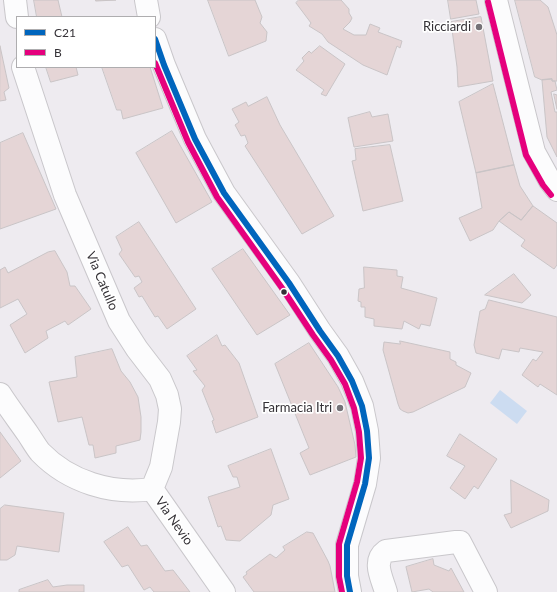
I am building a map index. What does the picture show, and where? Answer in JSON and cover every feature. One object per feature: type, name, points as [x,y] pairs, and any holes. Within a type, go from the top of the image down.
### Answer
[{"type":"street","points":[[15,0],[17,16]]},
{"type":"street","points":[[146,0],[149,16]]},
{"type":"street","points":[[496,0],[534,152],[550,181],[557,190]]},
{"type":"street","points":[[156,42],[195,140],[224,193],[289,283],[338,356],[352,381],[362,406],[367,431],[368,458],[365,484],[347,545],[347,576],[350,592]]},
{"type":"street","name":"Via Catullo","points":[[22,68],[65,195],[119,320],[137,349],[160,379],[167,395],[170,409],[161,467],[152,489]]},
{"type":"street","name":"Via Nevio","points":[[0,394],[40,452],[63,470],[93,486],[122,491],[152,489],[224,592]]},
{"type":"street","points":[[386,592],[378,564],[379,558],[386,551],[460,542],[486,592]]},
{"type":"water","points":[[500,390],[527,411],[517,424],[490,403]]},
{"type":"building","points":[[34,0],[58,0],[62,16],[37,16]]},
{"type":"building","points":[[208,0],[255,0],[262,17],[260,23],[267,32],[266,41],[229,56]]},
{"type":"building","points":[[299,0],[341,0],[349,9],[349,13],[352,18],[343,29],[354,35],[366,35],[370,24],[380,28],[378,32],[402,41],[400,48],[397,46],[387,75],[363,65],[328,42],[322,34],[309,26],[311,23],[296,3]]},
{"type":"building","points":[[448,0],[476,0],[479,14],[451,19]]},
{"type":"building","points":[[515,0],[540,0],[548,7],[557,35],[557,81],[552,81],[552,79],[542,80],[535,77]]},
{"type":"building","points":[[481,17],[493,81],[458,87],[451,22]]},
{"type":"building","points":[[0,46],[9,88],[4,92],[6,100],[0,101]]},
{"type":"building","points":[[320,46],[345,64],[326,96],[321,94],[324,90],[296,70],[304,61],[302,58],[309,51],[311,53]]},
{"type":"building","points":[[46,68],[76,68],[78,75],[51,82]]},
{"type":"building","points":[[102,68],[150,68],[163,108],[123,119],[121,110],[117,110]]},
{"type":"building","points":[[552,79],[552,81],[555,81],[557,90],[551,92],[555,112],[557,112],[557,157],[547,137],[542,80]]},
{"type":"building","points":[[493,84],[514,165],[476,173],[459,102]]},
{"type":"building","points":[[554,94],[557,95],[557,109]]},
{"type":"building","points":[[267,97],[280,125],[334,216],[302,234],[245,146],[248,143],[245,135],[241,136],[235,125],[239,122],[232,109],[246,102],[248,106]]},
{"type":"building","points":[[370,112],[372,117],[388,114],[393,141],[354,147],[348,118]]},
{"type":"building","points":[[172,131],[212,202],[176,223],[136,153]]},
{"type":"building","points":[[23,133],[56,209],[0,229],[0,143]]},
{"type":"building","points":[[390,145],[403,201],[363,211],[352,161],[356,160],[355,149]]},
{"type":"building","points":[[514,165],[520,186],[533,206],[521,220],[509,212],[499,221],[493,230],[470,241],[459,218],[482,208],[476,173]]},
{"type":"building","points":[[533,206],[557,223],[557,265],[554,269],[521,246],[525,240],[499,221],[509,212],[521,220]]},
{"type":"building","points":[[139,222],[196,309],[167,329],[158,316],[155,317],[142,296],[139,297],[134,288],[142,282],[139,276],[135,277],[119,254],[122,250],[116,237]]},
{"type":"building","points":[[243,249],[290,315],[257,335],[212,269]]},
{"type":"building","points":[[55,251],[67,272],[70,286],[75,286],[91,309],[68,325],[65,321],[46,331],[48,338],[25,353],[10,325],[27,314],[18,299],[0,308],[0,270],[5,267],[8,273],[48,252]]},
{"type":"building","points":[[364,267],[397,270],[397,276],[403,277],[401,288],[437,298],[430,326],[421,324],[419,329],[404,321],[402,329],[374,326],[374,319],[365,317],[365,307],[361,307],[361,302],[358,301],[359,289],[364,288]]},
{"type":"building","points":[[514,274],[531,295],[522,303],[485,295]]},
{"type":"building","points":[[489,300],[557,317],[557,395],[540,384],[538,387],[522,375],[533,359],[536,361],[543,352],[520,348],[519,352],[502,349],[499,359],[476,353],[474,345],[480,311],[485,309]]},
{"type":"building","points":[[217,335],[222,346],[225,345],[239,363],[258,417],[216,433],[212,421],[214,420],[202,390],[205,386],[193,371],[197,370],[187,356]]},
{"type":"building","points":[[400,341],[450,352],[450,359],[456,362],[456,365],[471,373],[465,387],[413,412],[408,413],[400,409],[383,350],[384,342],[400,344]]},
{"type":"building","points":[[309,343],[338,387],[345,402],[355,445],[356,457],[310,475],[300,453],[309,448],[275,364]]},
{"type":"building","points":[[112,349],[121,371],[130,382],[138,397],[141,417],[140,440],[116,446],[116,453],[95,458],[93,445],[89,445],[82,417],[58,422],[49,382],[77,377],[75,357]]},
{"type":"building","points":[[0,432],[21,461],[0,478]]},
{"type":"building","points":[[460,434],[497,459],[478,489],[474,486],[465,499],[450,488],[465,466],[447,456]]},
{"type":"building","points":[[271,449],[289,499],[273,505],[271,515],[240,541],[226,540],[221,526],[218,527],[208,497],[240,487],[237,477],[233,477],[228,466]]},
{"type":"building","points":[[511,480],[549,500],[548,511],[511,528],[504,515],[511,513]]},
{"type":"building","points":[[5,505],[64,513],[59,552],[17,546],[15,555],[7,560],[0,560],[0,509]]},
{"type":"building","points":[[128,527],[141,546],[147,545],[165,571],[173,570],[190,592],[154,592],[150,587],[144,590],[128,565],[122,567],[104,542]]},
{"type":"building","points":[[307,532],[313,533],[328,561],[335,592],[254,592],[243,577],[247,574],[246,572],[270,554],[276,558],[285,550],[283,547]]},
{"type":"building","points":[[433,559],[434,565],[449,571],[451,568],[464,592],[433,592],[429,589],[412,592],[406,567]]},
{"type":"building","points":[[48,580],[53,587],[84,585],[84,592],[19,592],[19,590]]},
{"type":"transit line","name":"B","points":[[488,2],[526,155],[543,185],[551,195]]},
{"type":"transit line","name":"C21","points":[[156,42],[195,139],[224,193],[289,283],[338,356],[352,381],[362,406],[367,431],[369,458],[365,484],[347,545],[347,576],[350,592]]},
{"type":"transit line","name":"B","points":[[156,65],[188,142],[217,197],[331,360],[345,384],[354,408],[359,432],[361,458],[357,482],[339,544],[339,577],[342,592]]},
{"type":"place","name":"Ricciardi","points":[[479,27]]},
{"type":"place","name":"Farmacia Itri","points":[[340,408]]}]
